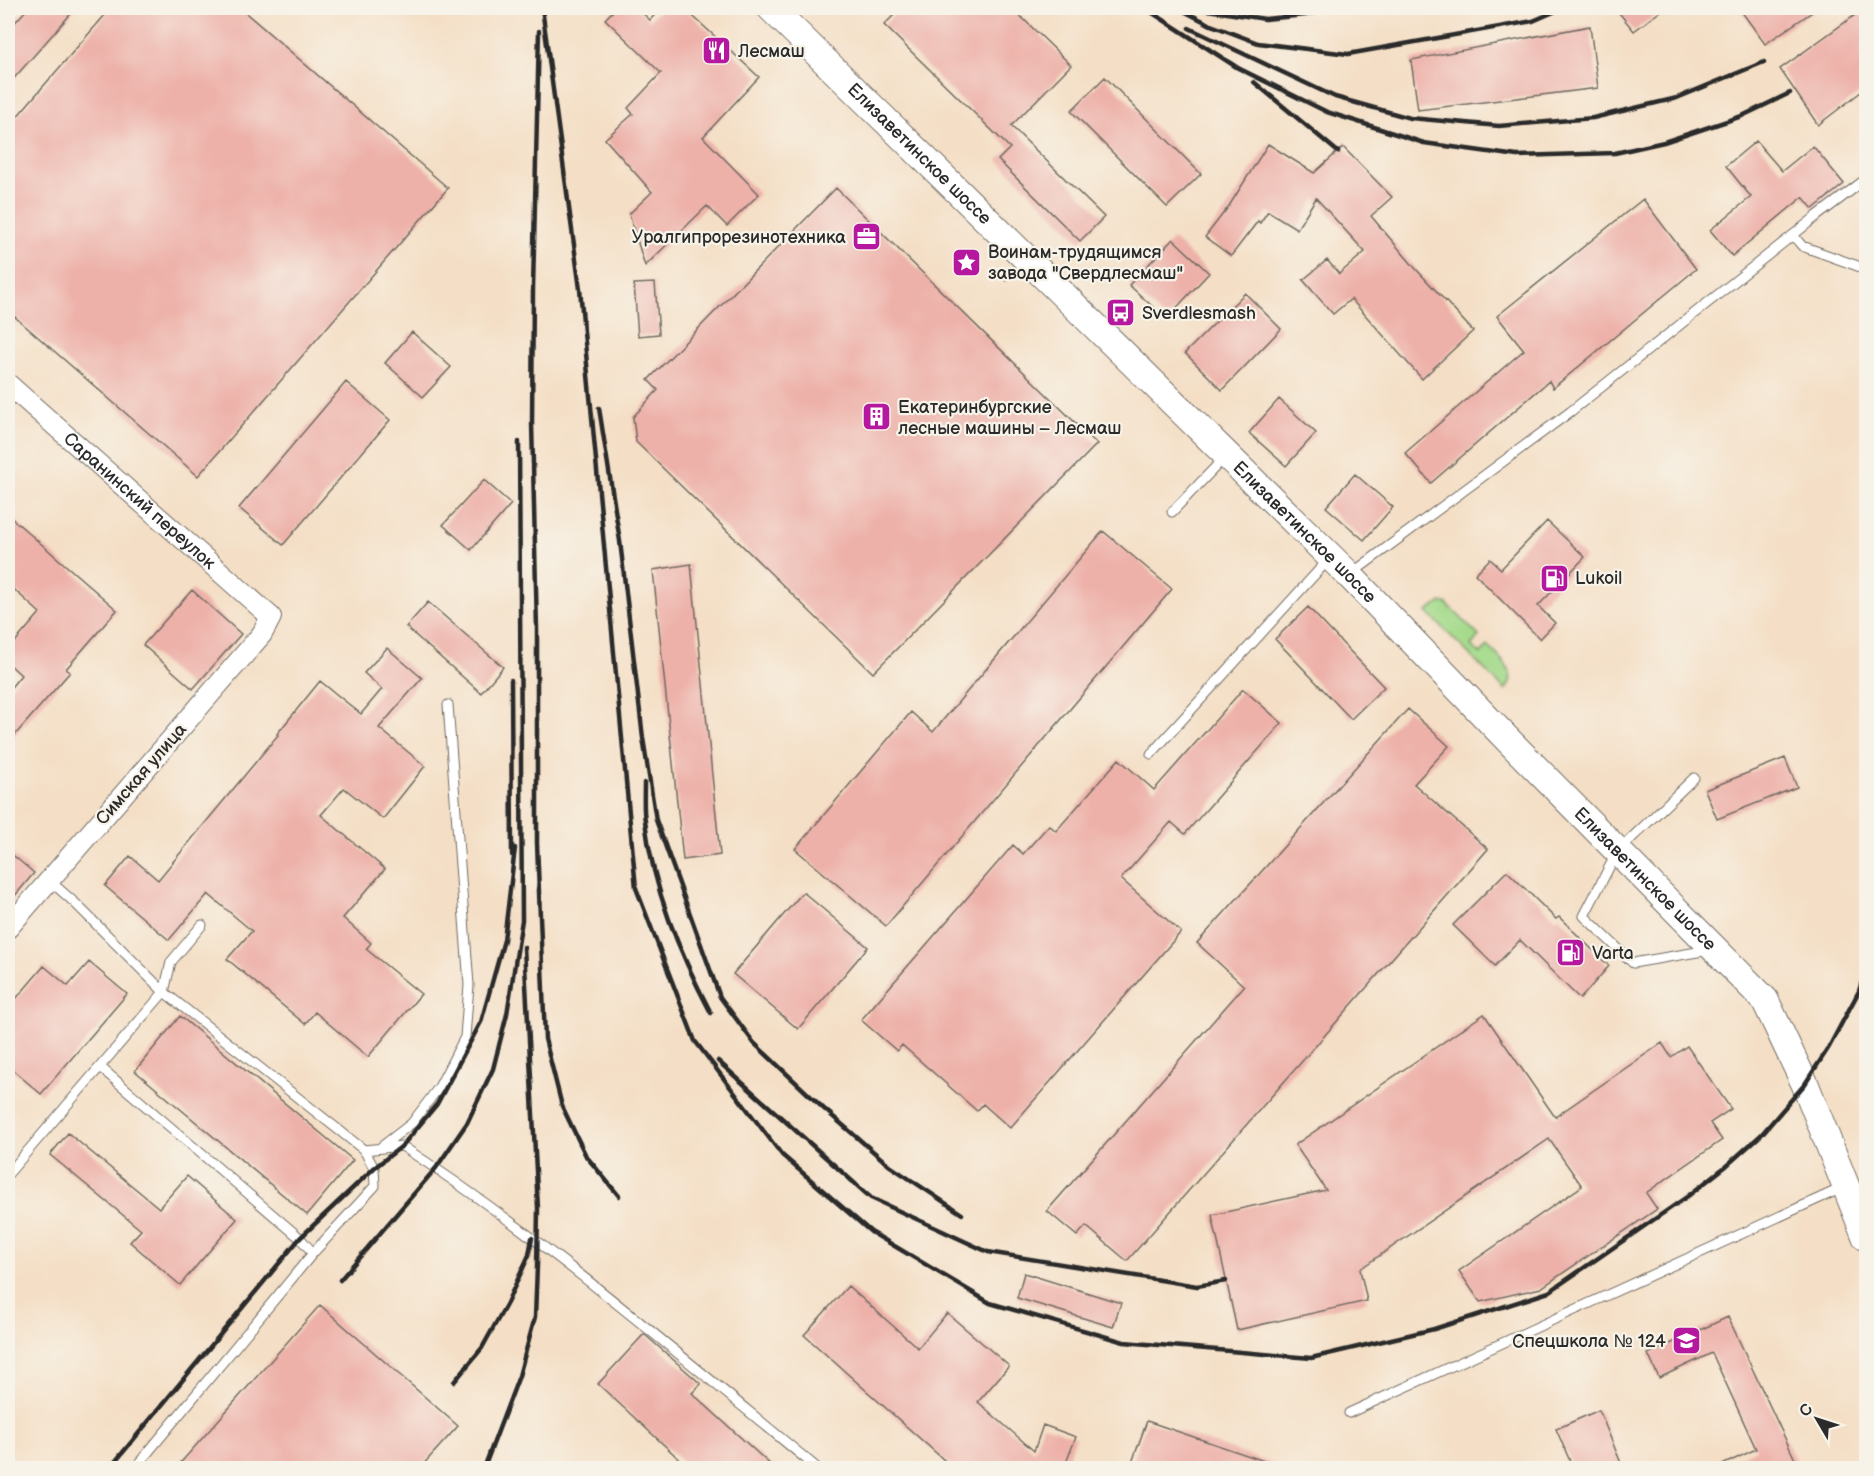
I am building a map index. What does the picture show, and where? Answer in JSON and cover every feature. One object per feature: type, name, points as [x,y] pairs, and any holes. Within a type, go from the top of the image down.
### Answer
[{"type":"main road","name":"Елизаветинское шоссе","points":[[774,9],[1340,566],[1617,852],[1765,1000],[1805,1084],[1866,1237]]},
{"type":"street","name":"Саранинский переулок","points":[[8,384],[271,617]]},
{"type":"street","name":"Симская улица","points":[[8,928],[262,634],[271,617]]},
{"type":"lane","points":[[1151,754],[1340,566],[1570,412],[1866,179]]},
{"type":"lane","points":[[1792,236],[1802,246],[1866,269]]},
{"type":"lane","points":[[1172,512],[1226,455]]},
{"type":"lane","points":[[379,1148],[412,1123],[439,1087],[465,1037],[469,985],[448,705]]},
{"type":"lane","points":[[1695,778],[1617,852],[1584,916],[1633,963],[1714,949]]},
{"type":"lane","points":[[49,880],[164,992],[364,1150],[374,1168],[375,1186],[313,1253],[135,1468]]},
{"type":"lane","points":[[8,1174],[164,992],[171,962],[202,925]]},
{"type":"lane","points":[[100,1067],[300,1238],[313,1253]]},
{"type":"lane","points":[[364,1150],[402,1146],[436,1168],[589,1280],[817,1468]]},
{"type":"lane","points":[[1349,1413],[1846,1186]]},
{"type":"green space","points":[[1440,603],[1446,603],[1479,636],[1471,646],[1481,654],[1488,646],[1507,666],[1511,678],[1505,690],[1427,612]]},
{"type":"building","points":[[28,8],[76,8],[8,85],[8,30]]},
{"type":"building","points":[[111,8],[240,8],[448,188],[198,476],[8,311],[8,127]]},
{"type":"building","points":[[616,8],[637,8],[650,20],[661,8],[684,8],[759,77],[703,137],[759,194],[727,226],[707,206],[645,266],[629,214],[652,192],[605,139],[633,114],[628,108],[661,73],[605,19]]},
{"type":"building","points":[[901,8],[1012,8],[1071,65],[1011,126],[1104,217],[1080,241],[998,160],[1010,148],[884,25]]},
{"type":"building","points":[[1615,8],[1665,8],[1634,31]]},
{"type":"building","points":[[1739,8],[1818,8],[1765,44]]},
{"type":"building","points":[[1865,8],[1866,88],[1818,125],[1780,69]]},
{"type":"building","points":[[1590,26],[1598,88],[1418,110],[1411,60]]},
{"type":"building","points":[[1105,77],[1201,174],[1167,207],[1071,111]]},
{"type":"building","points":[[1756,141],[1782,171],[1813,146],[1844,184],[1813,209],[1803,197],[1732,256],[1710,230],[1751,197],[1726,166]]},
{"type":"building","points":[[1268,144],[1314,173],[1343,147],[1392,197],[1371,216],[1473,331],[1422,379],[1351,299],[1333,314],[1303,280],[1327,260],[1339,274],[1365,252],[1316,198],[1297,229],[1268,211],[1231,256],[1205,237],[1229,206]]},
{"type":"building","name":"Екатеринбургские лесные машины – Лесмаш","points":[[836,188],[1097,444],[873,673],[636,442],[633,417],[658,390],[648,380]]},
{"type":"building","points":[[1643,199],[1696,269],[1553,388],[1549,381],[1431,483],[1405,453],[1524,350],[1497,316]]},
{"type":"building","points":[[1173,239],[1209,273],[1166,319],[1129,285]]},
{"type":"building","points":[[655,283],[659,334],[638,336],[634,284]]},
{"type":"building","points":[[1245,293],[1281,329],[1222,390],[1185,353]]},
{"type":"building","points":[[412,332],[451,367],[423,397],[385,363]]},
{"type":"building","points":[[346,382],[390,420],[283,545],[239,508]]},
{"type":"building","points":[[1279,399],[1316,433],[1286,466],[1249,433]]},
{"type":"building","points":[[1355,474],[1393,507],[1364,540],[1326,507]]},
{"type":"building","points":[[484,480],[511,504],[471,550],[443,525]]},
{"type":"building","points":[[8,515],[117,610],[66,669],[70,672],[8,743],[8,691],[21,675],[8,663],[8,650],[40,613],[8,584]]},
{"type":"building","points":[[1547,521],[1585,557],[1538,606],[1555,623],[1540,639],[1475,574],[1490,559],[1501,569]]},
{"type":"building","points":[[1103,531],[1172,589],[886,926],[795,849],[911,712],[933,732]]},
{"type":"building","points":[[691,564],[720,855],[683,860],[653,570]]},
{"type":"building","points":[[192,590],[241,634],[193,689],[143,645]]},
{"type":"building","points":[[428,602],[503,667],[481,693],[406,627]]},
{"type":"building","points":[[1308,607],[1384,687],[1351,719],[1275,639]]},
{"type":"building","points":[[387,648],[422,678],[379,728],[425,766],[383,819],[344,788],[321,815],[385,869],[343,918],[371,943],[366,949],[421,994],[368,1057],[315,1012],[305,1024],[227,959],[252,931],[208,894],[169,940],[105,886],[130,856],[158,880],[320,681],[361,714],[382,689],[364,673]]},
{"type":"building","points":[[1243,689],[1282,723],[1185,834],[1171,822],[1121,879],[1181,932],[1010,1128],[983,1104],[977,1111],[902,1045],[897,1051],[861,1020],[1013,845],[1023,854],[1049,825],[1056,831],[1119,759],[1154,790]]},
{"type":"building","points":[[1408,709],[1449,746],[1414,784],[1488,849],[1127,1261],[1086,1226],[1077,1236],[1047,1211],[1244,986],[1197,943]]},
{"type":"building","points":[[1785,758],[1797,787],[1717,819],[1705,790]]},
{"type":"building","points":[[8,851],[34,873],[8,904]]},
{"type":"building","points":[[1507,871],[1609,966],[1580,999],[1520,940],[1495,966],[1453,925]]},
{"type":"building","points":[[803,892],[868,947],[798,1029],[733,974]]},
{"type":"building","points":[[89,962],[127,994],[41,1094],[8,1066],[8,1008],[44,966],[68,986]]},
{"type":"building","points":[[1484,1014],[1555,1117],[1662,1043],[1671,1057],[1687,1046],[1731,1109],[1710,1123],[1722,1140],[1646,1193],[1657,1209],[1541,1288],[1480,1302],[1459,1271],[1582,1186],[1549,1139],[1360,1269],[1367,1301],[1237,1330],[1212,1215],[1326,1190],[1295,1145]]},
{"type":"building","points":[[180,1016],[353,1160],[307,1215],[135,1071]]},
{"type":"building","points":[[68,1133],[159,1208],[187,1176],[237,1219],[180,1285],[130,1242],[141,1230],[50,1155]]},
{"type":"building","points":[[1024,1273],[1121,1303],[1113,1327],[1017,1298]]},
{"type":"building","points":[[848,1286],[918,1348],[947,1313],[1009,1366],[978,1402],[1034,1451],[1043,1425],[1076,1437],[1064,1468],[953,1468],[804,1335]]},
{"type":"building","points":[[320,1305],[458,1426],[420,1468],[176,1468]]},
{"type":"building","points":[[1728,1317],[1799,1468],[1716,1468],[1756,1449],[1712,1353],[1659,1378],[1648,1354]]},
{"type":"building","points":[[644,1334],[701,1384],[692,1393],[774,1468],[689,1468],[598,1384]]},
{"type":"building","points":[[1599,1410],[1623,1468],[1573,1468],[1556,1429]]},
{"type":"building","points":[[1147,1421],[1279,1466],[1278,1468],[1130,1468]]},
{"type":"railway","points":[[542,8],[580,289],[636,888],[695,1041],[782,1155],[871,1232],[990,1303],[1124,1342],[1311,1358],[1434,1329],[1549,1292],[1688,1196],[1725,1167],[1761,1135],[1805,1084],[1829,1047],[1859,991],[1866,969]]},
{"type":"railway","points":[[1145,8],[1238,68],[1327,112],[1424,143],[1517,156],[1615,153],[1664,142],[1742,116],[1790,93]]},
{"type":"railway","points":[[1178,8],[1211,25],[1258,43],[1348,54],[1533,21],[1563,8]]},
{"type":"railway","points":[[1195,8],[1265,19],[1305,15],[1330,8]]},
{"type":"railway","points":[[1189,28],[1335,97],[1410,118],[1499,126],[1593,118],[1677,98],[1764,62]]},
{"type":"railway","points":[[539,31],[532,423],[537,629],[537,843],[545,1039],[562,1106],[586,1156],[619,1196]]},
{"type":"railway","points":[[1254,82],[1338,152]]},
{"type":"railway","points":[[599,408],[620,541],[643,738],[656,820],[720,997],[754,1043],[823,1108],[890,1166],[962,1214]]},
{"type":"railway","points":[[340,1280],[436,1168],[467,1123],[493,1069],[507,1014],[522,920],[519,442]]},
{"type":"railway","points":[[511,680],[512,855]]},
{"type":"railway","points":[[644,783],[645,821],[661,896],[688,967],[711,1013]]},
{"type":"railway","points":[[110,1468],[300,1238],[374,1168],[402,1146],[437,1104],[481,1022],[504,940],[515,848]]},
{"type":"railway","points":[[484,1468],[519,1376],[535,1317],[538,1208],[524,947]]},
{"type":"railway","points":[[718,1061],[871,1198],[988,1252],[1197,1286],[1226,1281]]},
{"type":"railway","points":[[454,1382],[482,1348],[507,1303],[529,1255],[532,1238]]},
{"type":"place","name":"Лесмаш","points":[[717,51]]},
{"type":"place","name":"Уралгипрорезинотехника","points":[[867,237]]},
{"type":"place","name":"Воинам-трудящимся завода \"Свердлесмаш\"","points":[[967,262]]},
{"type":"place","name":"Sverdlesmash","points":[[1121,313]]},
{"type":"place","name":"Екатеринбургские лесные машины – Лесмаш","points":[[877,417]]},
{"type":"place","name":"Lukoil","points":[[1554,578]]},
{"type":"place","name":"Varta","points":[[1571,953]]},
{"type":"place","name":"Спецшкола № 124","points":[[1687,1341]]}]
